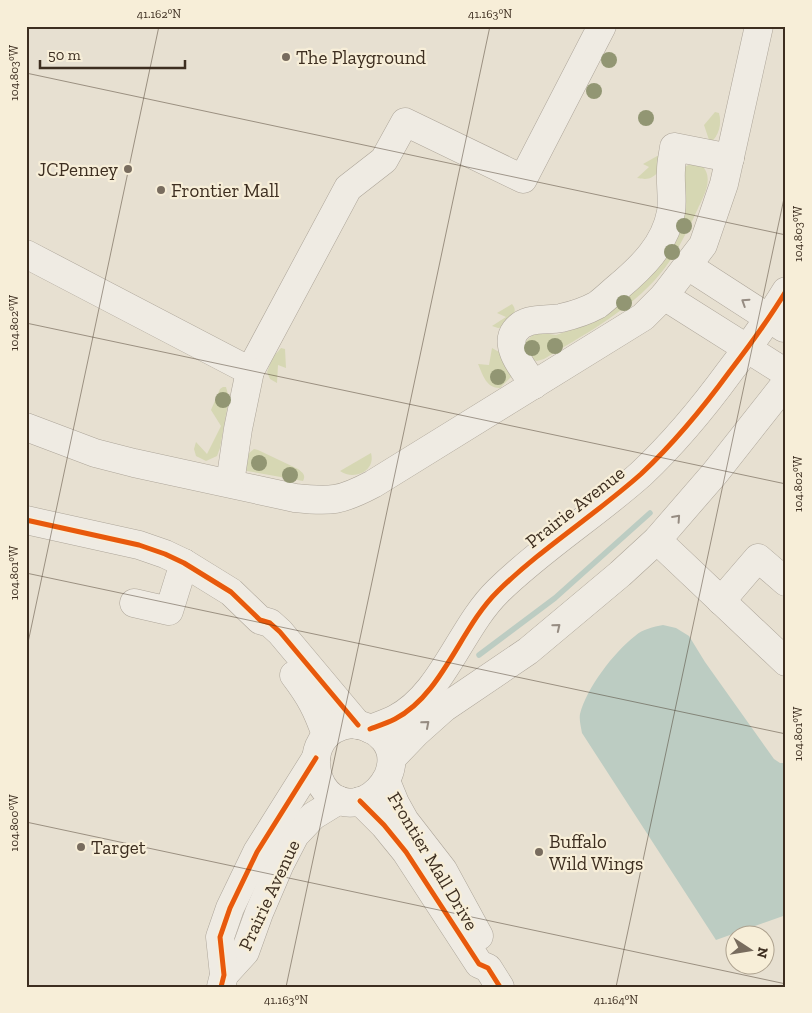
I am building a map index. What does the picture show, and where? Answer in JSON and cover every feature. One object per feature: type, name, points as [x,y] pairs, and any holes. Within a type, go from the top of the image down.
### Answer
[{"type":"street","points":[[230,483],[238,429],[250,371],[348,188],[384,160],[405,122],[523,180],[602,26]]},
{"type":"street","points":[[26,427],[95,453],[295,498],[337,500],[374,484],[643,317],[664,296],[703,245],[714,218],[730,158],[759,26]]},
{"type":"street","points":[[534,385],[516,358],[511,344],[516,329],[532,320],[562,318],[585,311],[597,304],[632,275],[652,254],[660,243],[671,212],[670,170],[674,147],[730,158]]},
{"type":"street","points":[[26,254],[250,371]]},
{"type":"street","points":[[688,266],[778,323]]},
{"type":"street","name":"Prairie Avenue","points":[[364,727],[395,719],[411,708],[428,692],[476,619],[496,593],[521,569],[613,498],[642,473],[674,440],[707,402],[747,349],[778,323],[786,291]]},
{"type":"street","points":[[664,296],[786,373]]},
{"type":"street","points":[[260,620],[260,632],[310,696],[318,710],[321,747],[316,767],[320,783],[332,796],[350,801],[376,793],[389,769],[416,733],[444,708],[528,650],[620,574],[657,540],[715,473],[786,383]]},
{"type":"street","points":[[26,520],[139,545],[184,563],[231,592],[260,620],[270,623],[280,632],[339,703],[364,727],[381,735],[390,748],[389,769]]},
{"type":"street","points":[[657,540],[786,662]]},
{"type":"street","points":[[721,601],[758,558],[786,582]]},
{"type":"street","points":[[134,603],[169,611],[184,563]]},
{"type":"street","points":[[339,703],[355,708],[367,709],[392,704],[406,697],[452,656]]},
{"type":"street","points":[[321,747],[338,727],[364,727]]},
{"type":"street","name":"Prairie Avenue","points":[[222,981],[220,938],[230,908],[256,852],[321,747]]},
{"type":"street","name":"Frontier Mall Drive","points":[[389,769],[395,803],[405,821],[443,870],[456,892],[475,928],[494,978]]},
{"type":"street","name":"Prairie Avenue","points":[[222,981],[246,952],[259,913],[295,835],[313,816],[350,801]]},
{"type":"street","name":"Frontier Mall Drive","points":[[350,801],[384,825],[406,852],[479,964],[494,978]]},
{"type":"street","points":[[246,952],[260,934],[293,860],[310,838],[332,821],[348,817],[361,818],[384,825]]},
{"type":"green space","points":[[715,112],[719,113],[720,125],[716,137],[710,143],[704,125]]},
{"type":"green space","points":[[659,155],[659,171],[650,178],[637,178],[649,167],[643,164]]},
{"type":"green space","points":[[694,163],[700,164],[707,173],[706,189],[685,236],[661,273],[642,293],[602,324],[544,359],[537,361],[530,359],[525,342],[533,335],[542,333],[556,335],[580,327],[616,305],[683,171],[686,166]]},
{"type":"green space","points":[[512,304],[515,310],[505,327],[498,328],[492,326],[506,317],[497,313]]},
{"type":"green space","points":[[281,348],[285,349],[286,368],[278,365],[277,383],[270,379],[267,372],[273,357]]},
{"type":"green space","points":[[492,348],[499,352],[512,376],[500,388],[491,386],[488,383],[478,364],[489,365]]},
{"type":"green space","points":[[226,387],[229,398],[220,448],[217,456],[206,461],[196,456],[194,449],[196,442],[207,454],[221,426],[211,410],[220,389]]},
{"type":"green space","points":[[254,449],[298,469],[304,474],[303,481],[247,471],[244,467],[248,454]]},
{"type":"green space","points":[[371,453],[370,465],[363,473],[351,475],[340,471]]},
{"type":"shaded area","points":[[663,625],[676,628],[689,636],[705,662],[774,759],[780,763],[786,763],[786,915],[755,926],[724,926],[724,937],[716,940],[582,733],[580,724],[583,704],[602,672],[618,651],[638,634]]},
{"type":"waterway","points":[[479,655],[555,598],[650,513]]},
{"type":"cycle path","points":[[370,729],[395,719],[412,708],[439,677],[473,623],[498,591],[532,560],[641,474],[665,450],[720,385],[786,291]]},
{"type":"cycle path","points":[[26,520],[139,545],[165,554],[184,563],[231,592],[260,620],[270,623],[280,632],[358,725]]},
{"type":"cycle path","points":[[221,987],[224,975],[220,937],[230,908],[257,852],[316,758]]},
{"type":"cycle path","points":[[360,801],[384,825],[406,852],[479,964],[488,968],[500,987]]},
{"type":"place","name":"The Playground","points":[[286,57]]},
{"type":"place","name":"JCPenney","points":[[128,169]]},
{"type":"place","name":"Frontier Mall","points":[[161,190]]},
{"type":"place","name":"Target","points":[[81,847]]},
{"type":"place","name":"Buffalo Wild Wings","points":[[539,852]]}]
